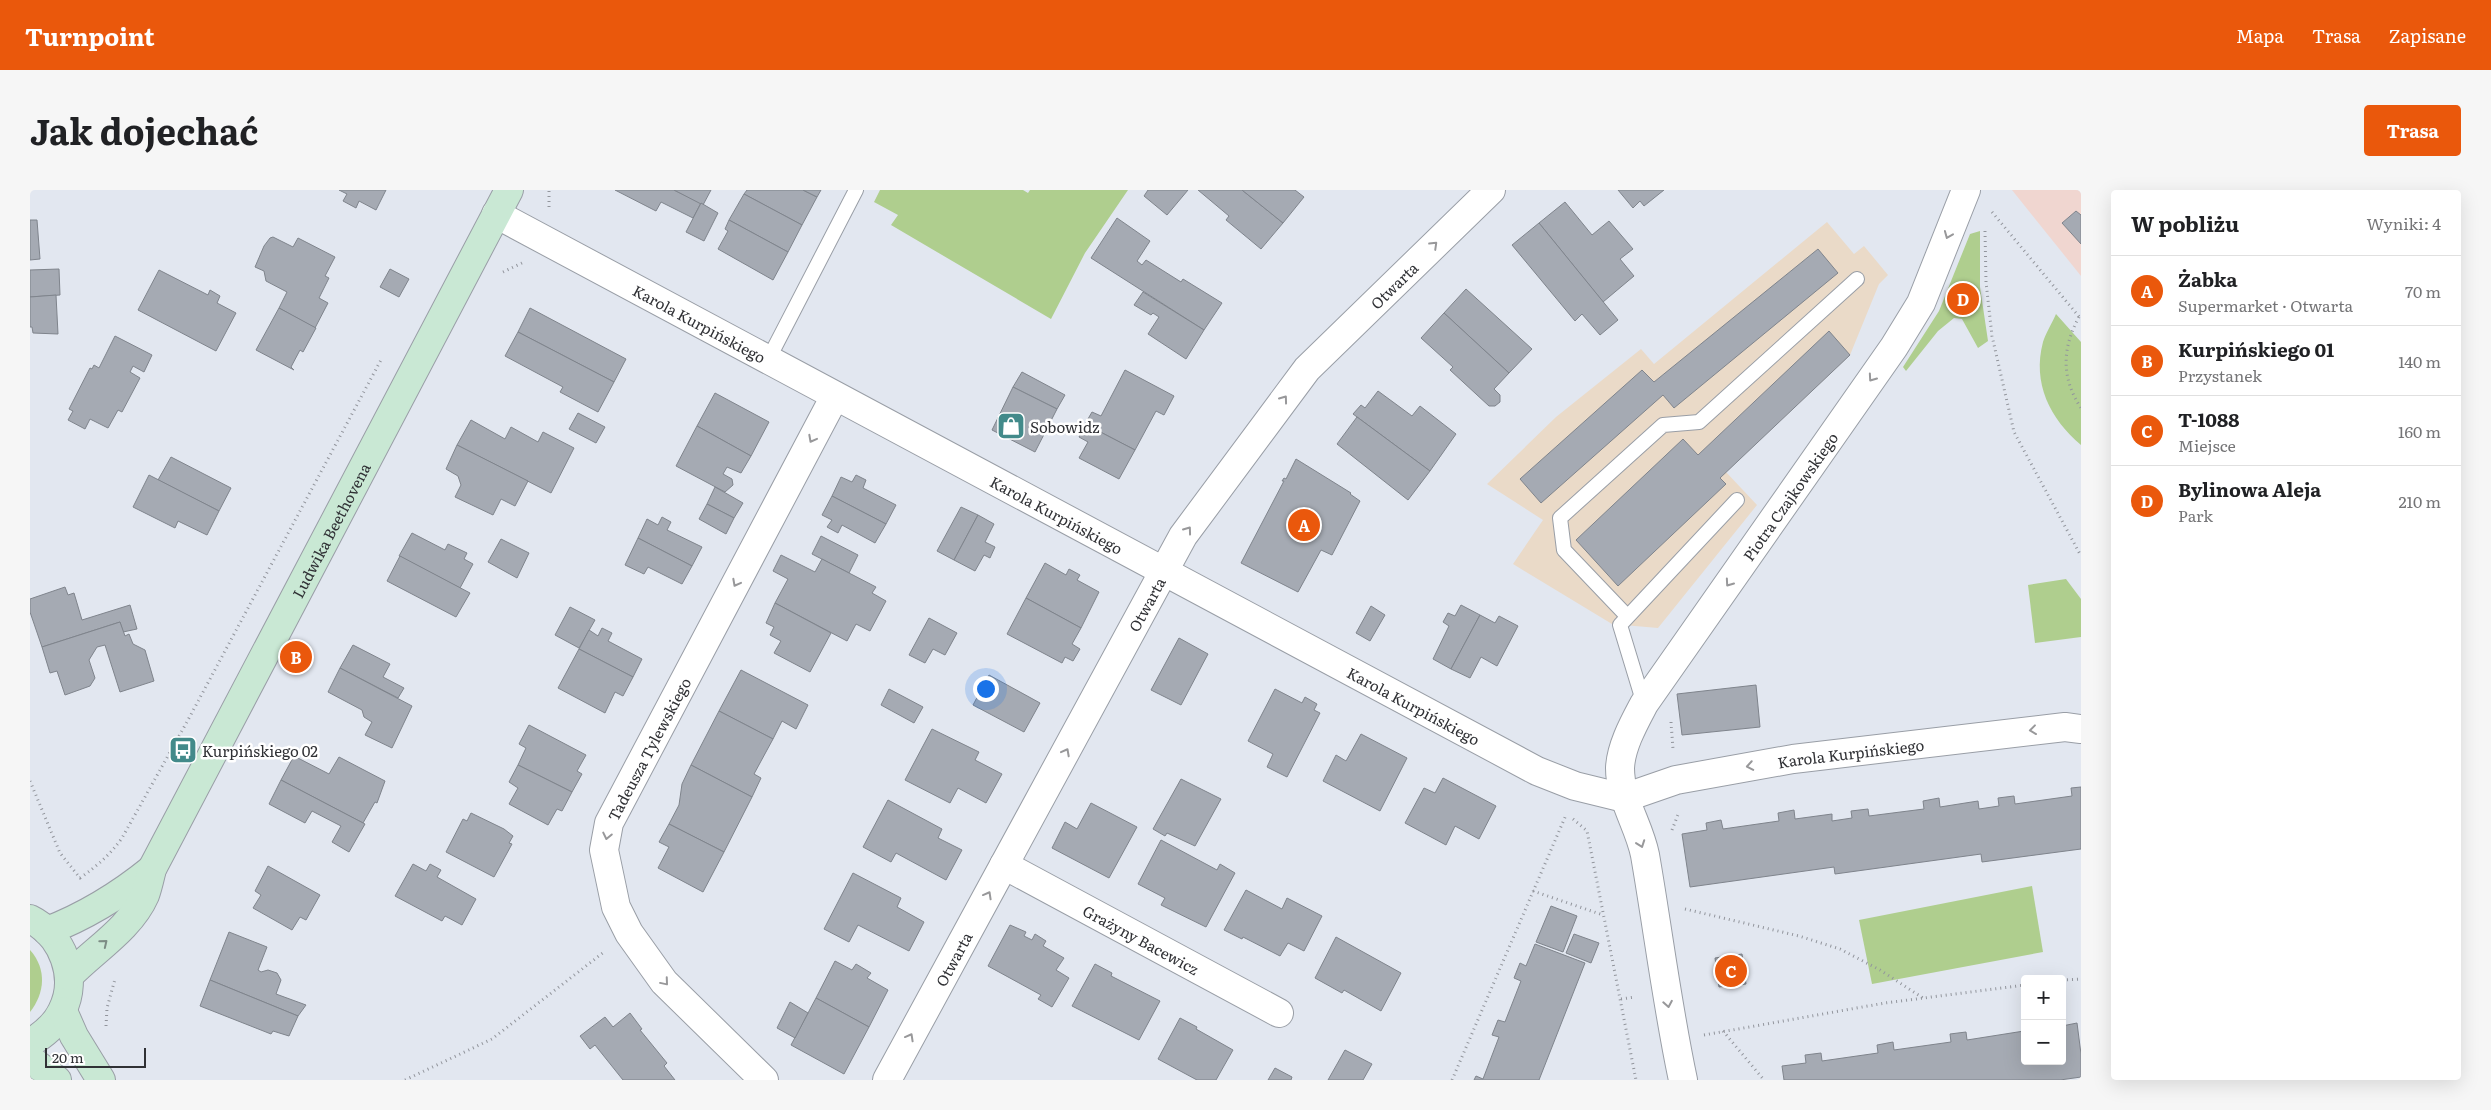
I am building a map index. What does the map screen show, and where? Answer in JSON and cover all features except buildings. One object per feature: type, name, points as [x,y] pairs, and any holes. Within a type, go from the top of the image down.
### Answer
[{"type":"street","name":"Ludwika Beethovena","points":[[69,976],[116,934],[133,915],[145,895],[152,869],[509,190]]},
{"type":"street","name":"Otwarta","points":[[887,1080],[1183,536],[1307,368],[1491,190]]},
{"type":"street","name":"Piotra Czajkowskiego","points":[[1624,798],[1620,765],[1628,735],[1644,704],[1894,347],[1921,303],[1966,190]]},
{"type":"street","name":"Karola Kurpińskiego","points":[[496,214],[1537,771],[1575,786],[1624,798],[1676,780],[1793,759],[2065,727],[2081,729]]},
{"type":"street","name":"Tadeusza Tylewskiego","points":[[764,1080],[664,982],[628,933],[616,908],[604,850],[610,823],[835,396]]},
{"type":"street","points":[[1624,798],[1644,852],[1674,1041],[1683,1080]]},
{"type":"street","name":"Grażyny Bacewicz","points":[[1004,865],[1279,1013]]},
{"type":"street","name":"Ludwika Beethovena","points":[[38,925],[71,922],[129,888],[152,869]]},
{"type":"street","points":[[30,1043],[43,1035],[63,1011],[68,994],[69,976],[62,951],[38,925]]},
{"type":"street","points":[[63,1011],[74,1036],[101,1080]]},
{"type":"street","points":[[30,1059],[57,1080]]},
{"type":"lane","points":[[768,360],[856,190]]},
{"type":"lane","points":[[1627,616],[1564,550],[1560,518],[1663,424],[1699,422],[1857,279]]},
{"type":"lane","points":[[1644,704],[1620,625],[1737,500]]},
{"type":"path","points":[[549,190],[549,214]]},
{"type":"path","points":[[1991,211],[2080,318],[2071,332],[2065,365],[2068,382],[2081,408]]},
{"type":"path","points":[[1984,228],[1986,282],[1992,336],[2014,432],[2081,556]]},
{"type":"path","points":[[30,781],[60,852],[80,878],[111,854],[122,838],[188,720],[384,356]]},
{"type":"path","points":[[1671,716],[1674,754]]},
{"type":"path","points":[[1668,839],[1681,806]]},
{"type":"path","points":[[1452,1080],[1567,814],[1587,831],[1636,1080]]},
{"type":"path","points":[[1533,891],[1604,916]]},
{"type":"path","points":[[1676,907],[1799,936],[1840,949],[1880,970],[1923,998]]},
{"type":"path","points":[[405,1080],[492,1039],[599,956]]},
{"type":"path","points":[[106,1030],[106,1008],[116,976]]},
{"type":"path","points":[[2066,980],[2081,979]]},
{"type":"path","points":[[1674,1041],[1886,1003],[2021,986]]},
{"type":"path","points":[[1723,1031],[1764,1080]]},
{"type":"shaded area","points":[[2012,190],[2081,190],[2081,276]]},
{"type":"shaded area","points":[[1827,222],[1854,254],[1864,246],[1888,275],[1879,284],[1850,355],[1726,472],[1757,505],[1658,628],[1612,624],[1513,564],[1543,520],[1487,484],[1556,417],[1641,349],[1654,364]]},
{"type":"green space","points":[[880,190],[1023,190],[1028,193],[1030,190],[1128,190],[1085,253],[1051,319],[891,225],[898,215],[874,202]]},
{"type":"green space","points":[[1980,231],[1980,287],[1988,341],[1978,348],[1962,319],[1954,318],[1938,331],[1906,371],[1903,367],[1939,311],[1970,234]]},
{"type":"green space","points":[[2056,314],[2081,342],[2081,445],[2060,424],[2052,412],[2042,386],[2040,357],[2043,342]]},
{"type":"green space","points":[[2066,579],[2081,599],[2081,637],[2035,643],[2028,585]]},
{"type":"green space","points":[[2032,886],[2043,952],[1872,984],[1859,920]]},
{"type":"green space","points":[[30,950],[39,965],[42,981],[39,997],[30,1012]]},
{"type":"place","name":"Bylinowa Aleja","points":[[1963,299]]},
{"type":"place","name":"Sobowidz","points":[[1011,426]]},
{"type":"place","name":"Żabka","points":[[1304,525]]},
{"type":"place","name":"Kurpińskiego 01","points":[[296,657]]},
{"type":"place","name":"Kurpińskiego 02","points":[[183,750]]},
{"type":"place","name":"T-1088","points":[[1731,971]]}]
